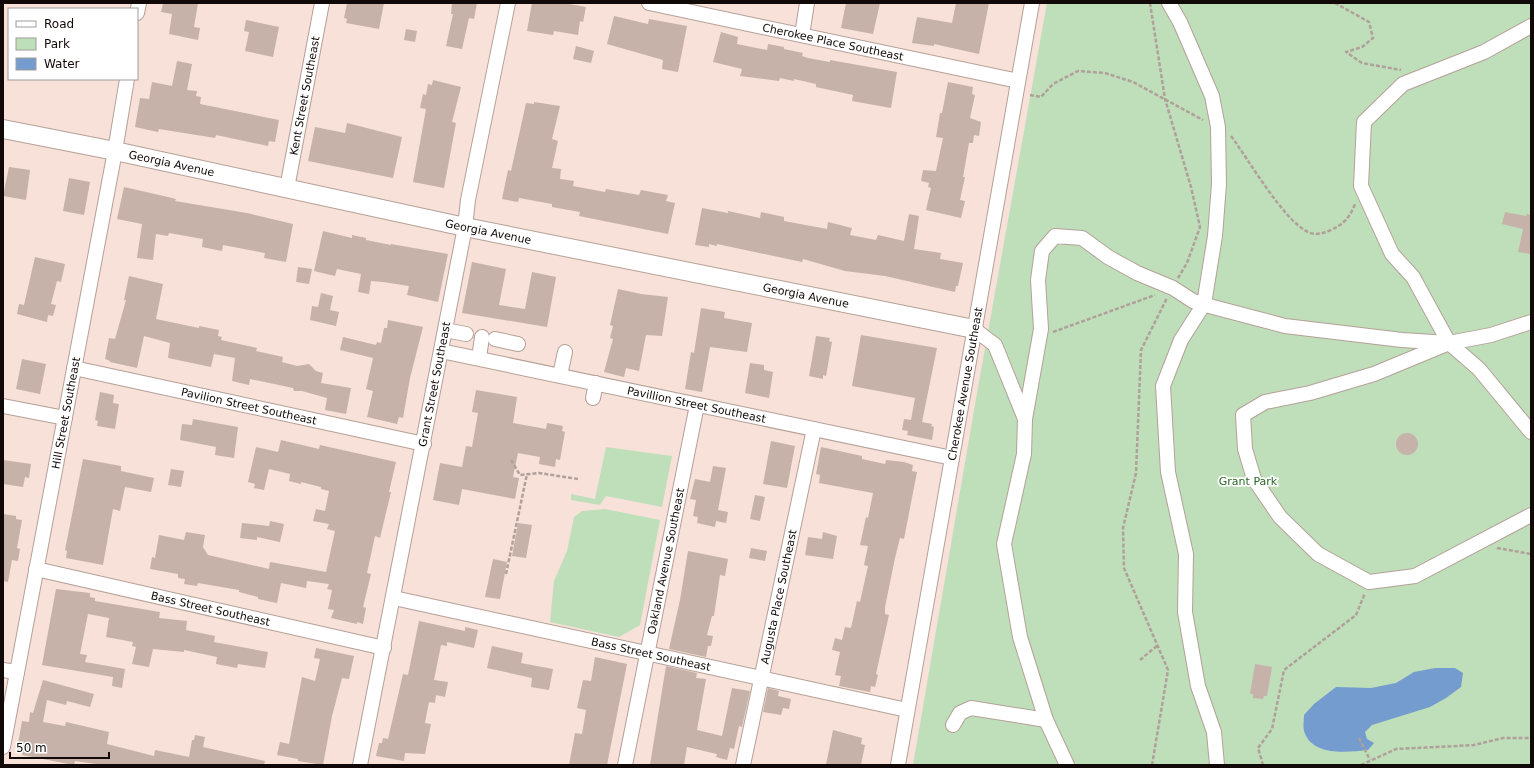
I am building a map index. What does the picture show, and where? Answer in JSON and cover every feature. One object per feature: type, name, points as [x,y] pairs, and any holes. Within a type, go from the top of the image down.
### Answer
[{"type":"main road","name":"Georgia Avenue","points":[[3,129],[115,151],[465,227],[974,329]]},
{"type":"street","name":"Kent Street Southeast","points":[[288,188],[322,3]]},
{"type":"street","name":"Grant Street Southeast","points":[[360,765],[424,444],[465,227],[468,200],[508,3]]},
{"type":"street","name":"Cherokee Place Southeast","points":[[649,3],[1018,80]]},
{"type":"street","points":[[802,35],[807,3]]},
{"type":"street","name":"Cherokee Avenue Southeast","points":[[898,765],[1032,3]]},
{"type":"street","points":[[1168,3],[1180,22],[1212,96],[1218,128],[1219,184],[1215,236],[1204,304],[1181,340],[1163,386],[1168,472],[1186,554],[1185,612],[1198,686],[1214,732],[1218,765]]},
{"type":"street","points":[[1180,22],[1181,3]]},
{"type":"street","points":[[1531,26],[1484,52],[1402,84],[1364,122],[1361,186],[1392,254],[1413,277],[1449,343],[1479,368],[1531,432]]},
{"type":"street","name":"Hill Street Southeast","points":[[3,746],[115,151],[127,80]]},
{"type":"street","points":[[1059,758],[1020,637],[1004,544],[1024,454],[1025,419],[1041,330],[1038,280],[1042,251],[1055,236],[1082,238],[1108,257],[1137,273],[1172,288],[1193,301],[1285,326],[1402,340],[1449,343]]},
{"type":"street","points":[[1531,322],[1491,335],[1449,343],[1374,374],[1310,393],[1264,402],[1243,415],[1245,449],[1254,479],[1280,517],[1318,554],[1369,582],[1415,576],[1531,515]]},
{"type":"street","points":[[974,329],[995,345],[1025,419]]},
{"type":"street","points":[[445,330],[466,334]]},
{"type":"street","points":[[479,358],[488,338],[518,344]]},
{"type":"street","name":"Pavillion Street Southeast","points":[[441,351],[952,458]]},
{"type":"street","points":[[560,375],[565,352]]},
{"type":"street","name":"Pavilion Street Southeast","points":[[74,368],[424,444]]},
{"type":"street","points":[[593,398],[596,383]]},
{"type":"street","name":"Oakland Avenue Southeast","points":[[625,765],[697,405]]},
{"type":"street","points":[[3,406],[65,418]]},
{"type":"street","name":"Augusta Place Southeast","points":[[744,765],[814,429]]},
{"type":"street","name":"Bass Street Southeast","points":[[36,569],[384,648]]},
{"type":"street","name":"Bass Street Southeast","points":[[394,598],[907,710]]},
{"type":"street","points":[[3,670],[17,672]]},
{"type":"street","points":[[953,725],[960,712],[971,708],[1046,720]]},
{"type":"path","points":[[1335,3],[1369,22],[1373,38],[1362,47],[1346,52],[1362,63],[1429,74]]},
{"type":"path","points":[[1030,95],[1041,97],[1053,84],[1078,71],[1105,73],[1133,82],[1228,132],[1291,219],[1308,232],[1320,234],[1341,225],[1351,214],[1361,186]]},
{"type":"path","points":[[1039,337],[1172,288]]},
{"type":"path","points":[[511,460],[520,475],[539,472],[578,479]]},
{"type":"path","points":[[506,574],[527,474]]},
{"type":"path","points":[[1479,542],[1502,550],[1531,554]]},
{"type":"path","points":[[1263,765],[1258,748],[1272,729],[1284,670],[1356,615],[1369,582]]},
{"type":"path","points":[[1140,660],[1158,645]]},
{"type":"path","points":[[1359,738],[1370,760]]},
{"type":"path","points":[[1362,765],[1396,749],[1474,745],[1503,738],[1531,738]]},
{"type":"green space","name":"Grant Park","points":[[1047,3],[1531,3],[1531,765],[913,765],[977,393]]},
{"type":"green space","points":[[606,447],[672,456],[662,507],[606,496],[600,505],[571,500],[571,494],[595,499]]},
{"type":"green space","points":[[605,509],[660,520],[640,625],[619,637],[550,622],[554,581],[567,551],[574,517],[582,511]]},
{"type":"water","points":[[1435,668],[1455,668],[1463,673],[1461,687],[1430,707],[1372,725],[1365,732],[1367,739],[1374,743],[1368,750],[1351,752],[1332,751],[1322,749],[1308,739],[1304,731],[1304,715],[1314,704],[1336,687],[1371,688],[1396,683],[1414,672]]},
{"type":"building","points":[[163,3],[198,3],[194,27],[200,28],[198,40],[169,34],[172,14],[161,12]]},
{"type":"building","points":[[347,3],[384,3],[379,29],[346,23],[347,19],[344,18]]},
{"type":"building","points":[[452,3],[477,3],[474,19],[469,18],[462,49],[446,46],[453,14],[451,14]]},
{"type":"building","points":[[532,3],[564,3],[586,7],[583,22],[580,21],[578,35],[554,31],[553,35],[527,31]]},
{"type":"building","points":[[846,3],[880,3],[873,34],[841,28]]},
{"type":"building","points":[[956,3],[989,3],[979,54],[934,44],[934,46],[912,43],[917,17],[952,23]]},
{"type":"building","points":[[614,16],[648,24],[649,19],[687,26],[678,72],[662,69],[663,60],[607,44]]},
{"type":"building","points":[[246,20],[279,27],[273,57],[245,51],[249,32],[244,31]]},
{"type":"building","points":[[406,29],[417,31],[415,42],[404,40]]},
{"type":"building","points":[[721,32],[738,37],[737,44],[767,50],[768,44],[803,53],[802,56],[808,58],[830,62],[830,60],[897,72],[891,108],[852,101],[853,95],[816,87],[816,84],[794,79],[794,81],[780,78],[779,81],[740,76],[742,69],[713,62]]},
{"type":"building","points":[[576,46],[594,51],[591,63],[573,59]]},
{"type":"building","points":[[177,61],[192,64],[187,90],[197,91],[196,96],[201,97],[200,104],[279,120],[275,142],[269,141],[268,146],[216,135],[215,138],[159,129],[158,132],[135,127],[140,98],[149,99],[152,82],[172,86]]},
{"type":"building","points":[[433,80],[461,87],[452,122],[456,123],[444,188],[413,182],[426,109],[420,108],[423,94],[426,95],[428,84],[432,85]]},
{"type":"building","points":[[948,82],[973,87],[972,94],[975,95],[970,118],[981,122],[979,136],[974,135],[973,143],[969,143],[963,177],[965,177],[960,200],[965,201],[961,218],[926,210],[931,188],[928,187],[929,183],[921,181],[923,170],[936,171],[943,138],[936,137],[940,113],[942,113]]},
{"type":"building","points":[[534,102],[560,106],[552,139],[558,141],[552,168],[561,169],[560,179],[574,181],[573,186],[605,192],[606,189],[639,195],[641,190],[668,195],[666,201],[675,203],[668,234],[579,216],[580,212],[552,207],[552,204],[519,198],[518,202],[502,199],[508,170],[511,171],[526,103],[534,104]]},
{"type":"building","points":[[347,123],[402,137],[393,178],[308,161],[315,127],[345,133]]},
{"type":"building","points":[[9,167],[30,170],[26,200],[3,196]]},
{"type":"building","points":[[69,178],[90,182],[84,215],[63,211]]},
{"type":"building","points":[[124,187],[176,199],[175,201],[247,213],[293,224],[286,262],[264,258],[265,253],[223,245],[222,251],[202,247],[203,239],[169,233],[168,236],[156,234],[153,260],[137,258],[142,224],[117,219]]},
{"type":"building","points":[[702,208],[728,213],[728,211],[760,218],[761,212],[784,217],[784,221],[827,229],[828,222],[852,228],[850,235],[876,240],[878,235],[904,241],[909,214],[919,216],[914,249],[941,253],[940,259],[963,263],[958,286],[956,286],[955,292],[885,276],[845,271],[803,259],[802,262],[717,244],[717,246],[709,244],[709,247],[695,245]]},
{"type":"building","points":[[1505,212],[1526,216],[1527,214],[1531,215],[1531,254],[1518,252],[1523,229],[1502,224]]},
{"type":"building","points":[[323,231],[352,238],[352,235],[366,238],[366,240],[391,245],[448,254],[438,302],[407,295],[409,286],[383,282],[371,281],[369,294],[358,292],[361,274],[337,269],[335,276],[314,271]]},
{"type":"building","points":[[35,257],[65,264],[61,282],[57,281],[51,304],[56,305],[53,316],[48,315],[47,322],[17,314],[19,304],[24,305]]},
{"type":"building","points":[[472,262],[506,269],[499,305],[525,309],[532,272],[556,277],[547,327],[462,313]]},
{"type":"building","points":[[298,267],[312,269],[309,284],[296,282]]},
{"type":"building","points":[[129,276],[163,284],[156,319],[199,328],[199,326],[219,330],[218,336],[222,337],[221,340],[257,348],[256,351],[283,357],[282,362],[297,366],[309,364],[316,371],[323,373],[321,383],[351,388],[346,414],[325,410],[327,398],[302,391],[294,391],[293,388],[250,379],[249,385],[232,381],[235,358],[214,354],[211,367],[168,358],[170,343],[144,336],[137,368],[110,362],[105,359],[109,338],[115,339],[126,300],[124,300]]},
{"type":"building","points":[[618,289],[641,294],[668,297],[662,336],[646,335],[639,371],[626,368],[624,377],[604,372],[613,339],[610,338],[613,326],[610,325]]},
{"type":"building","points":[[321,293],[333,296],[330,310],[339,312],[336,326],[310,320],[312,306],[318,307]]},
{"type":"building","points":[[701,308],[725,312],[724,318],[752,323],[747,352],[710,347],[702,392],[685,389],[691,352],[694,353]]},
{"type":"building","points":[[388,320],[423,327],[410,378],[403,418],[399,417],[397,424],[367,417],[373,391],[366,389],[373,358],[340,350],[343,337],[376,345],[377,342],[381,343],[384,328],[387,328]]},
{"type":"building","points":[[861,335],[937,348],[922,422],[932,424],[931,426],[934,427],[932,440],[907,435],[908,431],[902,430],[904,419],[911,420],[915,398],[852,386]]},
{"type":"building","points":[[816,336],[830,338],[829,341],[832,342],[826,376],[823,375],[823,379],[809,376]]},
{"type":"building","points":[[22,359],[46,364],[40,394],[16,389]]},
{"type":"building","points":[[750,363],[764,365],[764,370],[773,372],[769,398],[745,393]]},
{"type":"building","points":[[476,390],[517,397],[513,423],[546,429],[547,423],[563,426],[562,431],[565,432],[560,460],[556,459],[555,467],[539,464],[540,457],[518,453],[513,477],[519,478],[515,499],[462,489],[459,505],[433,500],[440,463],[462,467],[466,446],[472,447],[478,413],[472,412]]},
{"type":"building","points":[[100,392],[114,395],[113,403],[119,404],[115,429],[97,426],[98,421],[95,420]]},
{"type":"building","points":[[193,419],[238,427],[234,458],[215,455],[216,447],[180,440],[182,424],[192,425]]},
{"type":"building","points":[[1407,433],[1415,436],[1418,444],[1415,452],[1407,455],[1399,452],[1396,444],[1399,436]]},
{"type":"building","points":[[281,440],[319,449],[320,445],[396,462],[389,492],[391,492],[380,538],[375,536],[367,573],[371,574],[363,607],[366,608],[363,624],[331,618],[334,610],[328,609],[332,590],[327,589],[329,584],[307,581],[306,588],[281,583],[277,603],[258,599],[258,597],[239,592],[239,590],[198,583],[197,586],[184,584],[185,579],[178,578],[178,574],[150,569],[152,557],[155,558],[159,535],[184,540],[186,532],[205,535],[203,547],[208,555],[269,569],[270,562],[326,572],[335,531],[327,529],[329,524],[313,521],[316,509],[325,511],[329,491],[321,489],[321,487],[301,482],[301,484],[289,481],[290,474],[269,469],[264,490],[254,488],[255,484],[248,482],[256,447],[278,452]]},
{"type":"building","points":[[771,441],[795,446],[787,488],[763,484]]},
{"type":"building","points":[[821,447],[862,456],[862,459],[885,464],[886,460],[904,462],[913,465],[912,471],[917,472],[904,539],[900,538],[885,607],[885,614],[889,615],[876,674],[878,675],[875,687],[871,686],[870,692],[839,686],[841,676],[835,675],[840,652],[832,650],[835,638],[842,640],[845,627],[851,628],[857,601],[860,602],[868,566],[864,565],[868,546],[860,545],[866,517],[868,518],[873,493],[819,483],[820,475],[816,474]]},
{"type":"building","points":[[83,459],[121,466],[121,471],[154,478],[151,492],[125,487],[120,511],[113,509],[103,565],[66,558],[67,551],[65,550]]},
{"type":"building","points":[[3,460],[31,464],[29,478],[25,477],[23,487],[3,484]]},
{"type":"building","points":[[713,466],[726,468],[718,510],[728,512],[726,523],[716,521],[715,527],[697,523],[698,517],[693,516],[696,500],[690,499],[695,479],[710,482]]},
{"type":"building","points":[[171,469],[184,471],[181,487],[168,485]]},
{"type":"building","points":[[755,495],[765,497],[760,521],[750,519]]},
{"type":"building","points":[[3,514],[16,516],[16,519],[22,520],[17,548],[20,549],[18,561],[12,560],[8,582],[3,581]]},
{"type":"building","points":[[270,521],[284,524],[280,542],[257,537],[257,540],[240,538],[242,523],[269,526]]},
{"type":"building","points":[[518,523],[532,525],[526,558],[512,556]]},
{"type":"building","points":[[823,532],[837,536],[833,559],[805,555],[808,537],[822,539]]},
{"type":"building","points":[[751,548],[767,551],[765,561],[749,558]]},
{"type":"building","points":[[688,551],[728,559],[725,576],[720,575],[714,616],[712,616],[707,635],[713,636],[711,646],[708,646],[706,657],[669,649],[680,600]]},
{"type":"building","points":[[493,559],[507,562],[500,599],[485,597]]},
{"type":"building","points":[[56,589],[90,593],[90,597],[95,598],[95,601],[160,612],[159,618],[187,621],[186,630],[215,636],[214,642],[268,652],[265,668],[238,664],[237,668],[216,664],[217,657],[184,650],[184,652],[153,649],[149,667],[132,664],[136,647],[132,646],[133,642],[106,637],[109,618],[88,614],[80,654],[87,655],[85,662],[125,669],[122,688],[112,686],[113,677],[42,665]]},
{"type":"building","points":[[419,621],[465,631],[465,627],[478,630],[474,648],[447,642],[447,646],[441,645],[434,680],[448,682],[445,697],[436,695],[435,703],[429,702],[425,723],[431,724],[425,754],[405,753],[404,761],[376,756],[379,743],[382,743],[383,738],[388,739],[403,674],[408,675]]},
{"type":"building","points":[[492,646],[523,653],[521,663],[553,669],[549,690],[531,687],[532,678],[487,668]]},
{"type":"building","points":[[316,648],[354,656],[349,679],[342,678],[332,716],[323,765],[298,761],[298,759],[277,755],[280,742],[289,744],[302,677],[315,681],[320,659],[314,658]]},
{"type":"building","points":[[595,657],[627,664],[607,765],[569,765],[575,733],[582,734],[586,710],[577,708],[583,680],[591,681]]},
{"type":"building","points":[[1255,664],[1272,667],[1267,696],[1264,696],[1263,699],[1253,698],[1253,694],[1250,694]]},
{"type":"building","points":[[666,666],[697,673],[696,678],[706,679],[697,730],[722,736],[732,688],[750,691],[742,727],[739,726],[734,749],[730,748],[727,760],[716,757],[717,754],[687,747],[684,765],[650,765]]},
{"type":"building","points":[[43,680],[94,694],[90,707],[67,701],[66,705],[47,700],[43,722],[65,726],[66,722],[109,732],[107,744],[154,756],[155,750],[189,757],[192,740],[194,740],[195,735],[205,737],[203,747],[265,761],[264,765],[102,765],[75,761],[74,765],[22,755],[23,751],[17,750],[22,721],[29,722],[30,712],[33,713]]},
{"type":"building","points":[[768,688],[779,691],[778,696],[791,699],[789,709],[783,708],[781,715],[763,712]]},
{"type":"building","points":[[833,730],[862,738],[861,744],[865,745],[861,765],[826,765]]}]
